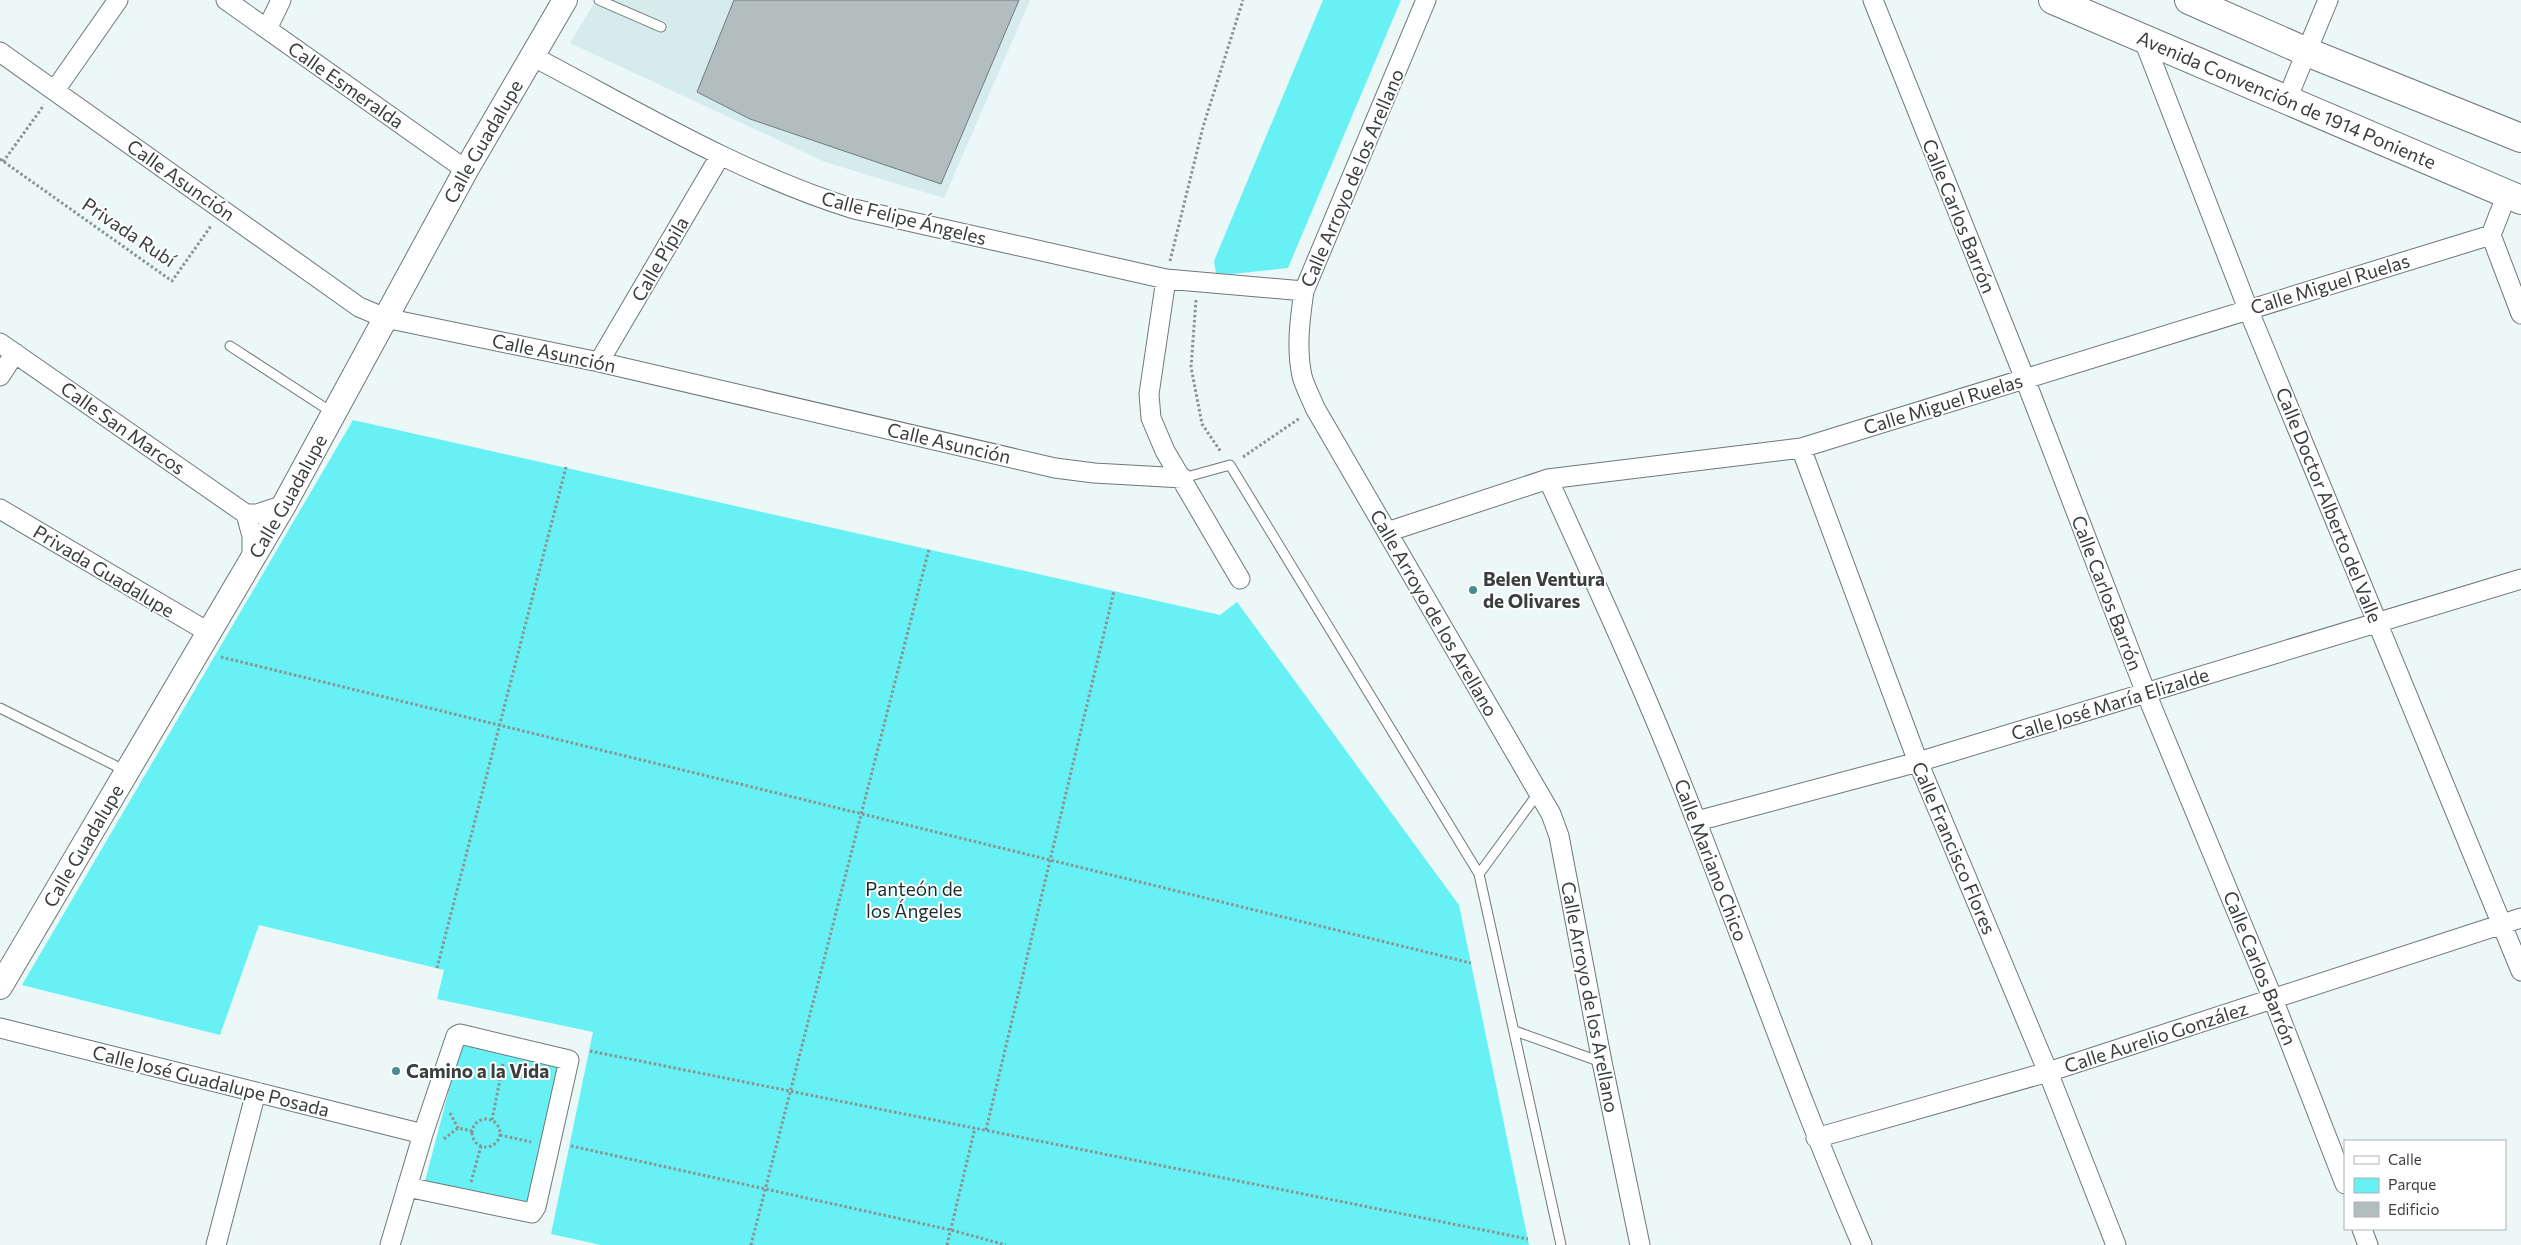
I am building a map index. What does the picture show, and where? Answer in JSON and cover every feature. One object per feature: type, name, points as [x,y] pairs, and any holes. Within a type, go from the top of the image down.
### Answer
[{"type":"main road","name":"Avenida Convención de 1914 Poniente","points":[[2052,0],[2514,197]]},
{"type":"main road","points":[[2189,0],[2306,52],[2521,138]]},
{"type":"street","points":[[55,90],[118,0]]},
{"type":"street","name":"Calle Esmeralda","points":[[226,0],[466,170]]},
{"type":"street","points":[[267,29],[281,0]]},
{"type":"street","name":"Calle Guadalupe","points":[[0,987],[284,505],[466,170],[565,0]]},
{"type":"street","name":"Calle Arroyo de los Arellano","points":[[1426,0],[1304,291],[1299,357],[1302,377],[1315,408],[1539,792],[1559,836],[1602,1062],[1640,1245]]},
{"type":"street","name":"Calle Carlos Barrón","points":[[1873,0],[2025,379],[2146,693],[2273,999],[2344,1181]]},
{"type":"street","points":[[2287,99],[2328,0]]},
{"type":"street","name":"Calle Doctor Alberto del Valle","points":[[2143,38],[2248,309],[2377,623],[2512,921],[2521,971]]},
{"type":"street","name":"Calle Asunción","points":[[0,52],[360,307],[385,318],[599,362],[1055,468],[1094,473],[1183,478]]},
{"type":"street","name":"Calle Felipe Ángeles","points":[[532,56],[720,156],[815,197],[854,209],[1166,279],[1304,291]]},
{"type":"street","name":"Calle Pípila","points":[[599,362],[720,156]]},
{"type":"street","points":[[2514,197],[2491,235],[2521,314]]},
{"type":"street","name":"Calle Miguel Ruelas","points":[[1387,532],[1548,479],[1801,448],[2491,235]]},
{"type":"street","points":[[1166,279],[1149,394],[1151,418],[1165,451],[1183,478],[1240,580]]},
{"type":"street","points":[[0,376],[8,348]]},
{"type":"street","name":"Calle San Marcos","points":[[8,348],[246,514]]},
{"type":"street","name":"Calle Francisco Flores","points":[[1801,448],[1918,762],[2048,1072],[2116,1245]]},
{"type":"street","name":"Calle Mariano Chico","points":[[1548,479],[1642,687],[1697,822],[1816,1138],[1862,1245]]},
{"type":"street","points":[[252,557],[252,536],[246,514],[257,514],[284,505]]},
{"type":"street","name":"Privada Guadalupe","points":[[0,509],[208,632]]},
{"type":"street","name":"Calle José María Elizalde","points":[[1697,822],[1918,762],[2521,579]]},
{"type":"street","name":"Calle Aurelio González","points":[[1816,1138],[2048,1072],[2512,921]]},
{"type":"street","name":"Calle José Guadalupe Posada","points":[[0,1028],[423,1134]]},
{"type":"street","points":[[390,1245],[407,1187],[423,1134],[456,1036],[460,1034],[568,1060],[536,1207],[532,1213],[407,1187]]},
{"type":"street","points":[[216,1245],[256,1092]]},
{"type":"street","points":[[2362,1230],[2368,1245]]},
{"type":"lane","points":[[599,0],[661,26]]},
{"type":"lane","points":[[230,346],[333,413]]},
{"type":"lane","points":[[1183,478],[1230,465],[1479,874],[1561,1245]]},
{"type":"lane","points":[[0,708],[127,771]]},
{"type":"lane","points":[[1479,874],[1539,792]]},
{"type":"lane","points":[[1515,1031],[1602,1062]]},
{"type":"path","points":[[1166,279],[1203,127],[1243,0]]},
{"type":"path","points":[[2,161],[55,90]]},
{"type":"path","name":"Privada Rubí","points":[[2,161],[172,280],[223,209]]},
{"type":"path","points":[[1198,281],[1191,367],[1202,424],[1230,465],[1315,408]]},
{"type":"path","points":[[437,968],[566,467]]},
{"type":"path","points":[[751,1245],[860,812],[929,549]]},
{"type":"path","points":[[986,1130],[1114,591]]},
{"type":"path","points":[[215,656],[1051,858],[1471,962]]},
{"type":"path","points":[[492,1120],[507,1045]]},
{"type":"path","points":[[590,1051],[1528,1239]]},
{"type":"path","points":[[479,1120],[492,1120],[499,1126],[500,1135],[495,1144],[481,1146],[473,1140],[472,1131],[479,1120]]},
{"type":"path","points":[[440,1142],[458,1128],[472,1131]]},
{"type":"path","points":[[947,1245],[975,1128]]},
{"type":"path","points":[[500,1135],[549,1146]]},
{"type":"path","points":[[466,1200],[481,1146]]},
{"type":"path","points":[[570,1146],[951,1230],[1006,1245]]},
{"type":"shaded area","points":[[596,0],[1030,0],[944,198],[825,162],[570,43]]},
{"type":"green space","points":[[1323,0],[1401,0],[1288,268],[1232,274],[1216,273],[1214,261]]},
{"type":"green space","name":"Panteón de los Ángeles","points":[[353,420],[1220,615],[1237,602],[1459,905],[1529,1245],[601,1245],[551,1234],[593,1032],[437,999],[444,970],[259,925],[220,1035],[22,985]]},
{"type":"green space","points":[[461,1044],[562,1064],[527,1207],[424,1185]]},
{"type":"building","points":[[734,0],[1019,0],[941,184],[750,119],[697,92]]},
{"type":"place","name":"Belen Ventura de Olivares","points":[[1473,590]]},
{"type":"place","name":"Camino a la Vida","points":[[396,1071]]}]
